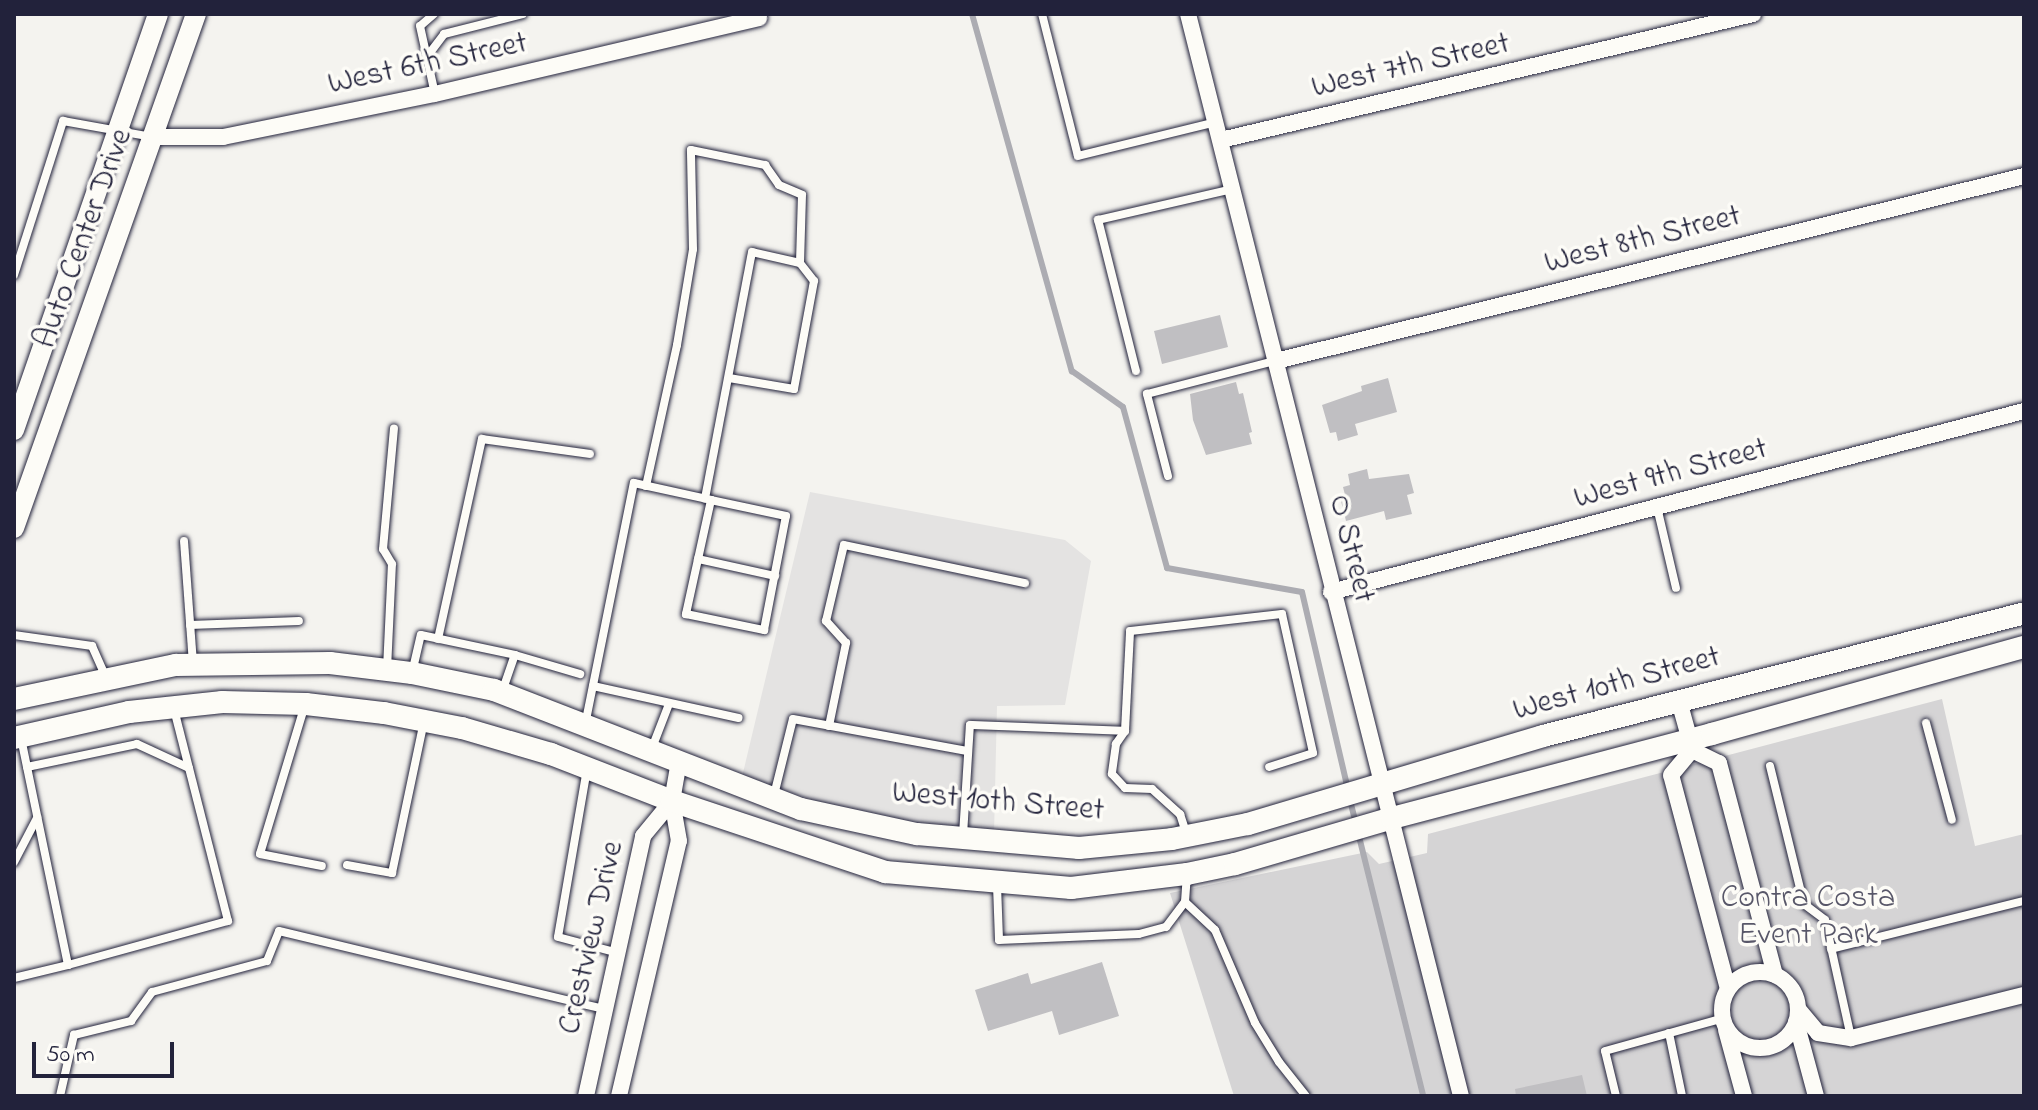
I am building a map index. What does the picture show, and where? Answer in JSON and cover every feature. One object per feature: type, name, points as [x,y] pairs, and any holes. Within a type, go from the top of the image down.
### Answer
[{"type":"main road","name":"West 10th Street","points":[[14,699],[106,678],[193,665],[330,663],[412,673],[501,693],[801,809],[903,831],[1079,848],[1187,836],[1248,824],[1382,783],[1679,701],[2024,613]]},
{"type":"main road","points":[[17,737],[129,712],[222,702],[306,704],[462,728],[587,768],[672,801],[885,872],[1071,888],[1187,874],[1235,864],[1392,818],[1691,745],[2024,647]]},
{"type":"main road","points":[[14,690],[52,691]]},
{"type":"street","name":"Auto Center Drive","points":[[14,430],[158,14]]},
{"type":"street","name":"Auto Center Drive","points":[[14,528],[196,14]]},
{"type":"street","name":"O Street","points":[[1188,14],[1331,592],[1392,818],[1461,1096]]},
{"type":"street","name":"West 7th Street","points":[[1221,140],[1753,14]]},
{"type":"street","name":"West 6th Street","points":[[153,137],[223,137],[435,94],[759,18]]},
{"type":"street","name":"West 8th Street","points":[[1276,361],[2024,176]]},
{"type":"street","name":"West 9th Street","points":[[1331,592],[2024,411]]},
{"type":"street","points":[[1679,701],[1691,745],[1719,763],[1775,975]]},
{"type":"street","points":[[1691,745],[1671,775],[1728,989]]},
{"type":"street","name":"Crestview Drive","points":[[619,1096],[679,841],[672,801],[679,763]]},
{"type":"street","name":"Crestview Drive","points":[[586,1096],[643,836],[672,801]]},
{"type":"street","points":[[1744,1096],[1724,1021],[1723,1000],[1728,989],[1746,975],[1775,975],[1789,985],[1816,1096]]},
{"type":"street","points":[[1797,1015],[1818,1033],[1851,1038],[2024,995]]},
{"type":"street","points":[[1724,1021],[1742,1043],[1768,1047],[1780,1042],[1797,1015]]},
{"type":"lane","points":[[434,14],[420,26],[429,54],[435,94]]},
{"type":"lane","points":[[429,54],[444,34],[523,14]]},
{"type":"lane","points":[[1042,14],[1078,156],[1216,122]]},
{"type":"lane","points":[[14,275],[63,121],[153,137]]},
{"type":"lane","points":[[646,486],[674,358],[693,249],[691,150],[765,165],[779,185],[802,195],[800,263]]},
{"type":"lane","points":[[1136,371],[1098,220],[1233,189]]},
{"type":"lane","points":[[585,726],[634,483],[708,500],[786,516],[764,630],[686,614],[698,559],[708,500],[729,378],[752,252],[800,263],[814,281],[794,389],[729,378]]},
{"type":"lane","points":[[1168,476],[1147,394],[1276,361]]},
{"type":"lane","points":[[387,670],[392,564],[383,549],[394,429]]},
{"type":"lane","points":[[438,639],[482,439],[590,454]]},
{"type":"lane","points":[[1657,507],[1676,588]]},
{"type":"lane","points":[[184,541],[193,665]]},
{"type":"lane","points":[[829,726],[846,643],[826,621],[844,545],[1025,583]]},
{"type":"lane","points":[[698,559],[775,576]]},
{"type":"lane","points":[[1187,836],[1180,814],[1152,789],[1125,788],[1112,774],[1116,744],[1125,731],[1130,631],[1282,614],[1313,753],[1269,767]]},
{"type":"lane","points":[[190,625],[299,621]]},
{"type":"lane","points":[[14,635],[92,646],[106,678]]},
{"type":"lane","points":[[412,673],[421,635],[515,655],[580,674]]},
{"type":"lane","points":[[501,693],[515,655]]},
{"type":"lane","points":[[593,686],[739,718]]},
{"type":"lane","points":[[306,704],[260,854],[322,866]]},
{"type":"lane","points":[[650,752],[669,704]]},
{"type":"lane","points":[[14,978],[228,921],[173,708]]},
{"type":"lane","points":[[773,798],[793,719],[967,751]]},
{"type":"lane","points":[[347,865],[392,873],[424,721]]},
{"type":"lane","points":[[1926,723],[1952,820]]},
{"type":"lane","points":[[963,838],[970,725],[1125,731]]},
{"type":"lane","points":[[17,737],[27,767],[68,965]]},
{"type":"lane","points":[[27,767],[137,744],[189,768]]},
{"type":"lane","points":[[1770,766],[1804,904],[1825,920],[1851,1038]]},
{"type":"lane","points":[[587,768],[558,937],[618,953]]},
{"type":"lane","points":[[14,862],[37,818]]},
{"type":"lane","points":[[997,884],[999,940],[1139,934],[1166,927],[1185,902],[1187,874]]},
{"type":"lane","points":[[1831,949],[2024,901]]},
{"type":"lane","points":[[1185,902],[1215,930],[1255,1023],[1279,1062],[1306,1096]]},
{"type":"lane","points":[[60,1096],[74,1035],[131,1021],[152,992],[267,961],[279,931],[606,1009]]},
{"type":"lane","points":[[1616,1096],[1605,1051],[1724,1021]]},
{"type":"lane","points":[[1669,1033],[1682,1096]]},
{"type":"shaded area","points":[[810,492],[1065,540],[1091,561],[1065,705],[997,706],[994,835],[864,816],[742,777]]},
{"type":"green space","name":"Contra Costa Event Park","points":[[1942,699],[1975,846],[2024,834],[2024,1096],[1234,1096],[1170,893],[1367,852],[1379,864],[1427,853],[1428,834]]},
{"type":"building","points":[[1220,315],[1228,347],[1162,364],[1154,331]]},
{"type":"building","points":[[1388,378],[1397,412],[1355,424],[1358,435],[1338,441],[1336,432],[1330,433],[1322,405],[1362,391],[1361,386]]},
{"type":"building","points":[[1236,382],[1239,394],[1243,393],[1252,444],[1206,455],[1193,420],[1190,394]]},
{"type":"building","points":[[1367,469],[1369,479],[1409,474],[1414,493],[1407,495],[1412,514],[1386,520],[1384,511],[1346,521],[1340,497],[1345,495],[1343,487],[1350,485],[1348,474]]},
{"type":"building","points":[[1102,962],[1119,1016],[1059,1035],[1052,1011],[988,1031],[975,990],[1028,973],[1031,984]]},
{"type":"building","points":[[1582,1075],[1587,1096],[1516,1096],[1515,1089]]},
{"type":"waterway","points":[[972,14],[1072,371],[1123,407],[1167,568],[1302,592],[1348,790]]},
{"type":"waterway","points":[[1350,800],[1423,1096]]}]
